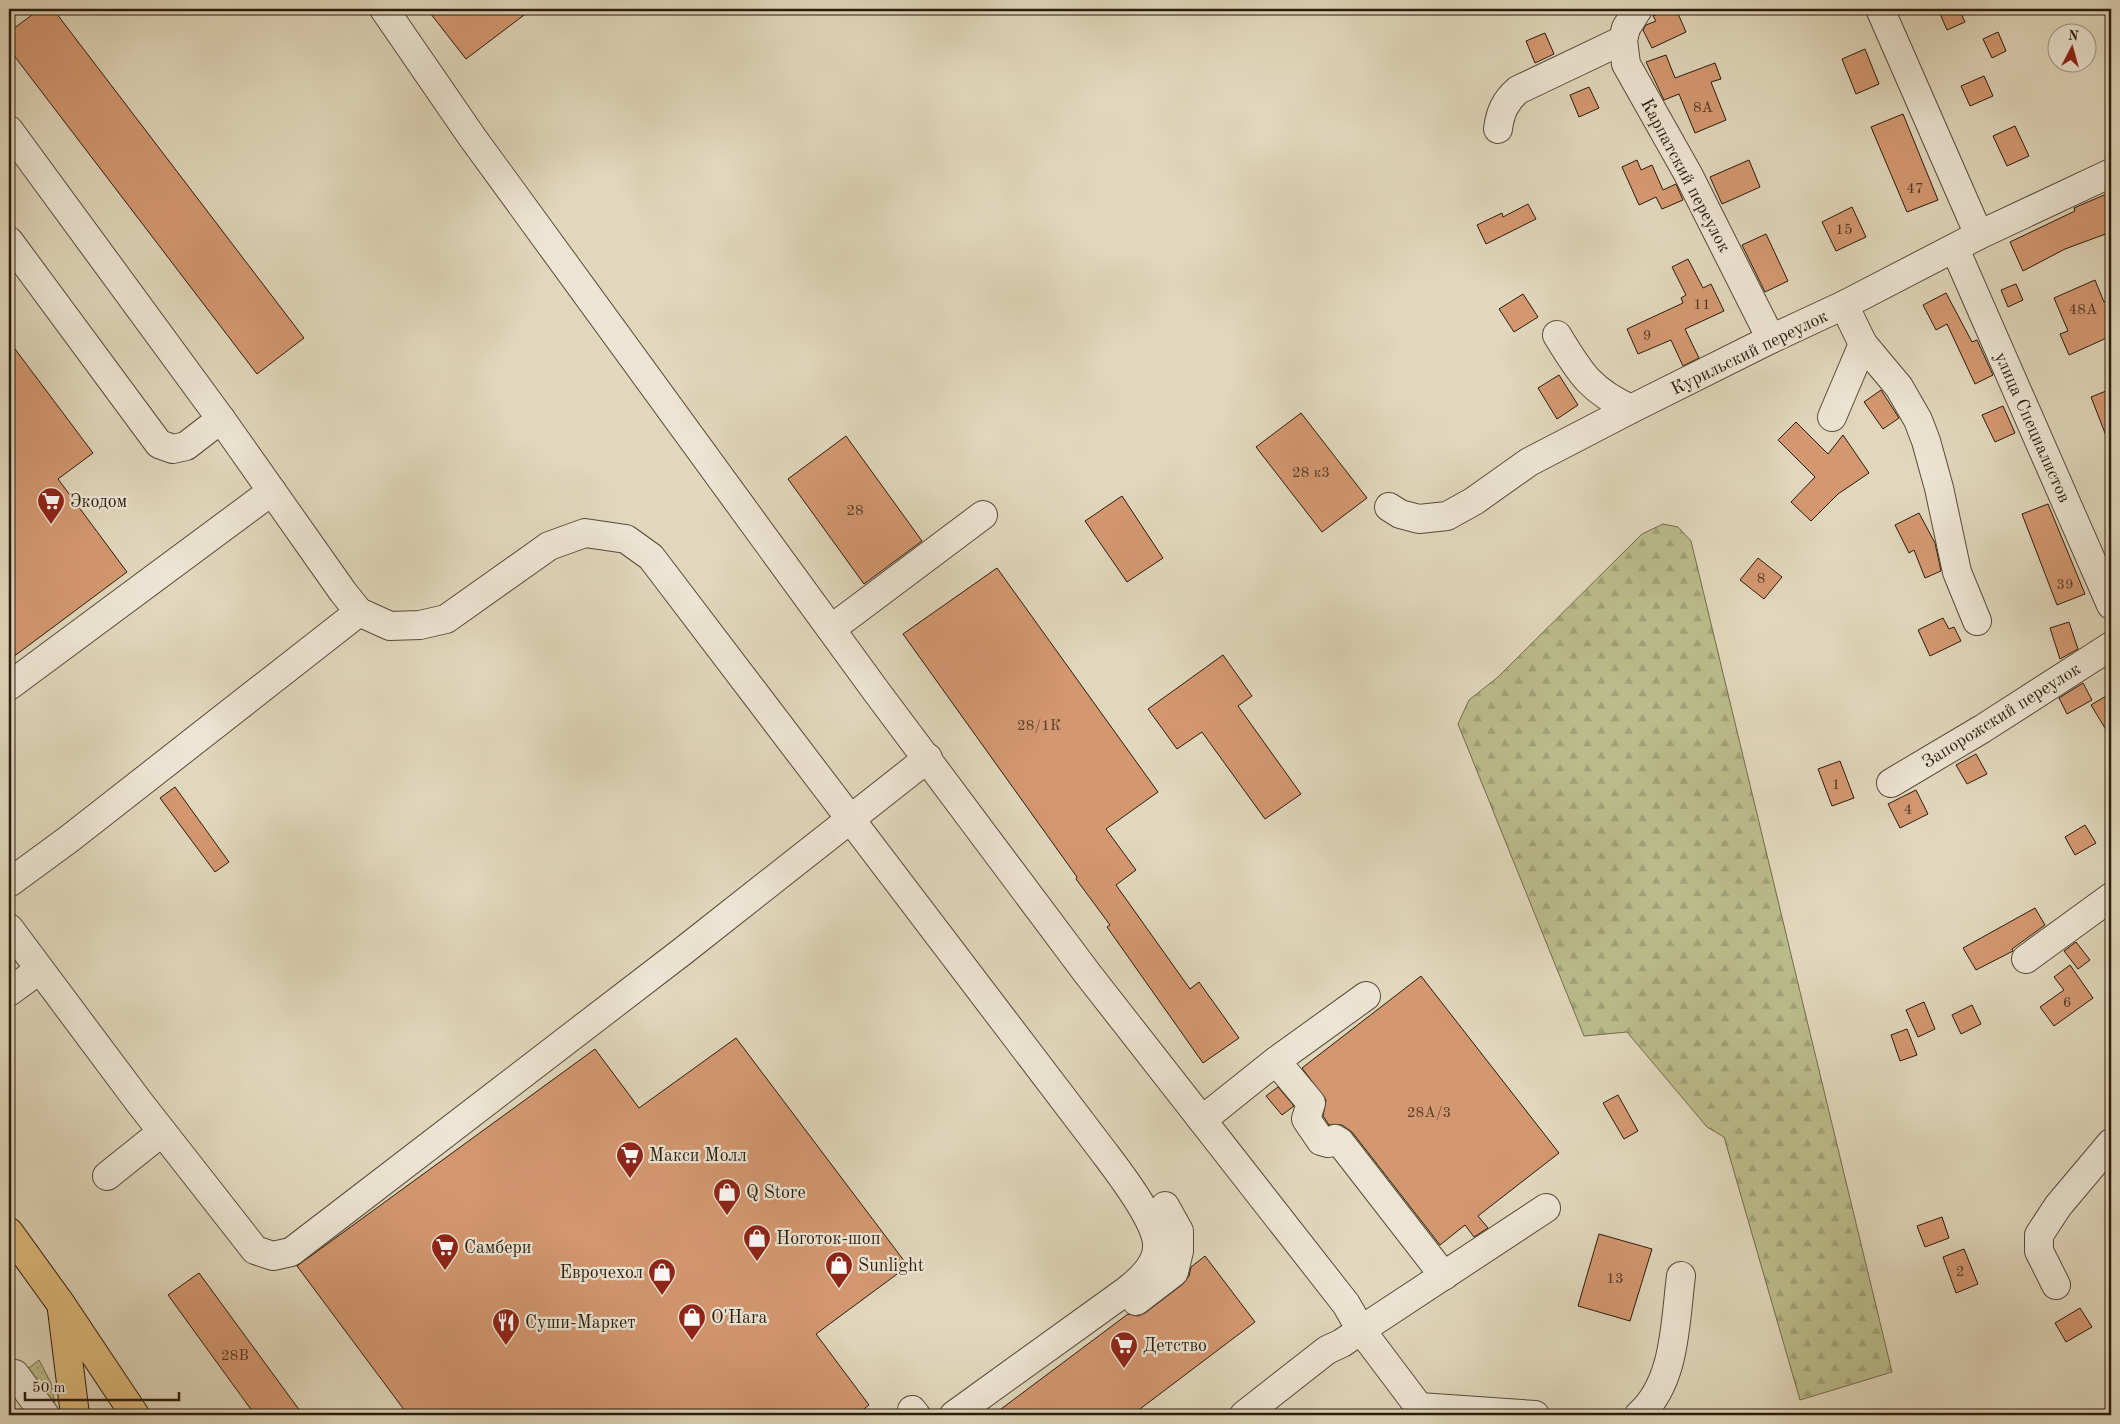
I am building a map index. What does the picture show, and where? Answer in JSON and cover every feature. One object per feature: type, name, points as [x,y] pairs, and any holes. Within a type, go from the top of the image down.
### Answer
[{"type":"main road","points":[[9,1232],[61,1304],[134,1415]]},
{"type":"main road","points":[[61,1304],[75,1415]]},
{"type":"street","points":[[384,9],[472,137],[831,629],[1087,973],[1346,1304],[1361,1330],[1421,1411],[1535,1415]]},
{"type":"street","points":[[1498,129],[1503,108],[1510,97],[1518,90],[1623,40],[1626,28],[1638,9]]},
{"type":"street","points":[[1880,9],[1979,236]]},
{"type":"street","name":"Карпатский переулок","points":[[1623,40],[1626,64],[1688,174],[1772,339]]},
{"type":"street","points":[[9,130],[221,419],[359,612],[390,626],[420,625],[446,619],[549,546],[585,533],[626,539],[651,557],[1121,1175],[1168,1231],[1179,1251]]},
{"type":"street","name":"Курильский переулок","points":[[1389,507],[1400,514],[1419,519],[1447,516],[1474,501],[1529,462],[1631,409],[2111,172]]},
{"type":"street","points":[[9,241],[159,444],[173,449],[186,446],[221,419]]},
{"type":"street","name":"улица Специалистов","points":[[1955,249],[2111,605]]},
{"type":"street","points":[[1844,305],[1863,344],[1899,387],[1918,420],[1939,488],[1957,572],[1977,621]]},
{"type":"street","points":[[1557,335],[1586,380],[1609,399],[1631,409]]},
{"type":"street","points":[[1832,417],[1863,344]]},
{"type":"street","points":[[9,686],[272,491]]},
{"type":"street","points":[[831,629],[983,514]]},
{"type":"street","points":[[9,883],[74,835],[359,612]]},
{"type":"street","name":"Запорожский переулок","points":[[1891,783],[1982,729],[2111,646]]},
{"type":"street","points":[[9,928],[162,1132],[256,1250],[273,1256],[291,1252],[683,951],[928,758]]},
{"type":"street","points":[[2026,959],[2111,897]]},
{"type":"street","points":[[9,992],[39,970]]},
{"type":"street","points":[[1202,1120],[1276,1061],[1366,996]]},
{"type":"street","points":[[1276,1061],[1311,1103],[1306,1119],[1321,1141],[1328,1143],[1335,1139],[1340,1142],[1444,1276]]},
{"type":"street","points":[[107,1176],[162,1132]]},
{"type":"street","points":[[2056,1284],[2039,1250],[2039,1236],[2058,1206],[2111,1143]]},
{"type":"street","points":[[954,1415],[1144,1277],[1157,1249],[1155,1231],[1121,1175]]},
{"type":"street","points":[[982,1415],[1174,1272],[1179,1251],[1179,1231],[1165,1206]]},
{"type":"street","points":[[1244,1415],[1327,1350],[1342,1343],[1546,1208]]},
{"type":"street","points":[[1640,1415],[1648,1408],[1664,1379],[1673,1340],[1681,1276]]},
{"type":"street","points":[[15,1374],[45,1415]]},
{"type":"green space","points":[[1663,524],[1678,527],[1691,541],[1892,1372],[1800,1400],[1724,1137],[1707,1127],[1627,1032],[1584,1036],[1458,724],[1469,700],[1498,677],[1642,534]]},
{"type":"green space","points":[[39,1360],[51,1383],[56,1411],[25,1371]]},
{"type":"building","points":[[40,9],[53,9],[304,338],[257,374],[9,49],[9,32]]},
{"type":"building","points":[[427,9],[532,9],[466,59]]},
{"type":"building","points":[[1668,9],[1676,9],[1686,32],[1652,48],[1643,30],[1646,25],[1656,21],[1653,16]]},
{"type":"building","points":[[1938,9],[1959,9],[1965,22],[1947,30]]},
{"type":"building","points":[[1998,32],[2006,51],[1992,58],[1983,39]]},
{"type":"building","points":[[1545,33],[1554,54],[1535,63],[1526,41]]},
{"type":"building","points":[[1865,49],[1879,84],[1856,94],[1842,59]]},
{"type":"building","points":[[1666,55],[1675,78],[1715,63],[1721,79],[1711,82],[1726,120],[1695,133],[1679,94],[1664,100],[1646,62]]},
{"type":"building","points":[[1984,76],[1993,96],[1970,106],[1961,86]]},
{"type":"building","points":[[1589,87],[1599,108],[1579,117],[1570,95]]},
{"type":"building","points":[[1903,114],[1938,200],[1907,212],[1871,127]]},
{"type":"building","points":[[2015,126],[2029,156],[2007,166],[1993,136]]},
{"type":"building","points":[[1637,160],[1641,170],[1652,165],[1663,190],[1676,184],[1683,200],[1662,209],[1656,197],[1639,205],[1622,167]]},
{"type":"building","points":[[1749,160],[1760,187],[1722,204],[1710,177]]},
{"type":"building","points":[[2111,192],[2111,232],[2065,249],[2023,271],[2010,242],[2075,211],[2074,208]]},
{"type":"building","points":[[1528,204],[1536,219],[1486,244],[1477,225],[1502,213],[1503,217]]},
{"type":"building","points":[[1852,207],[1866,237],[1836,251],[1822,222]]},
{"type":"building","points":[[1766,234],[1788,281],[1765,292],[1742,245]]},
{"type":"building","points":[[1688,259],[1703,288],[1711,284],[1724,311],[1685,329],[1699,358],[1683,366],[1671,340],[1638,354],[1627,329],[1683,303],[1681,298],[1686,295],[1672,267]]},
{"type":"building","points":[[2095,280],[2104,302],[2111,299],[2111,336],[2069,355],[2060,334],[2068,331],[2054,298]]},
{"type":"building","points":[[2016,284],[2023,300],[2008,307],[2001,290]]},
{"type":"building","points":[[1946,293],[1972,342],[1977,340],[1993,375],[1975,384],[1947,324],[1936,330],[1923,305]]},
{"type":"building","points":[[1523,294],[1538,317],[1514,332],[1499,309]]},
{"type":"building","name":"Экодом","points":[[9,341],[93,453],[58,479],[127,572],[9,660]]},
{"type":"building","points":[[1559,375],[1578,405],[1557,419],[1538,388]]},
{"type":"building","points":[[2111,389],[2111,446],[2110,446],[2091,397]]},
{"type":"building","points":[[1881,390],[1899,418],[1883,429],[1864,402]]},
{"type":"building","points":[[2003,406],[2015,433],[1995,442],[1982,415]]},
{"type":"building","points":[[1301,413],[1367,498],[1322,532],[1256,447]]},
{"type":"building","points":[[1796,422],[1828,454],[1843,435],[1869,473],[1838,494],[1811,521],[1791,502],[1815,477],[1778,440]]},
{"type":"building","points":[[846,436],[922,541],[864,584],[788,479]]},
{"type":"building","points":[[1122,496],[1163,558],[1127,582],[1085,521]]},
{"type":"building","points":[[2048,504],[2085,594],[2057,605],[2022,514]]},
{"type":"building","points":[[1919,513],[1935,543],[1941,571],[1925,578],[1914,550],[1909,553],[1895,525]]},
{"type":"building","points":[[1758,558],[1782,577],[1764,599],[1740,580]]},
{"type":"building","points":[[997,568],[1158,792],[1106,829],[1136,870],[1116,885],[1190,989],[1199,982],[1239,1038],[1203,1063],[1107,927],[1110,925],[1076,879],[1077,877],[903,634]]},
{"type":"building","points":[[1943,618],[1949,629],[1954,627],[1961,641],[1930,656],[1918,630]]},
{"type":"building","points":[[2069,622],[2078,649],[2060,659],[2050,628]]},
{"type":"building","points":[[1223,655],[1252,696],[1238,706],[1301,794],[1265,819],[1202,732],[1177,749],[1148,709]]},
{"type":"building","points":[[2083,683],[2092,700],[2067,714],[2059,698]]},
{"type":"building","points":[[2111,693],[2111,738],[2091,705]]},
{"type":"building","points":[[1976,754],[1987,774],[1967,784],[1956,765]]},
{"type":"building","points":[[1840,761],[1854,798],[1832,806],[1818,769]]},
{"type":"building","points":[[175,787],[229,862],[215,872],[160,798]]},
{"type":"building","points":[[1916,790],[1928,814],[1900,828],[1888,804]]},
{"type":"building","points":[[2085,825],[2096,843],[2075,855],[2065,837]]},
{"type":"building","points":[[2035,908],[2045,925],[2012,949],[2013,951],[1976,970],[1963,948]]},
{"type":"building","points":[[2076,942],[2090,960],[2078,969],[2064,951]]},
{"type":"building","points":[[2070,965],[2093,998],[2054,1026],[2040,1007],[2064,990],[2054,977]]},
{"type":"building","points":[[1421,976],[1559,1153],[1478,1216],[1488,1228],[1474,1237],[1465,1225],[1440,1245],[1352,1132],[1342,1125],[1329,1125],[1323,1116],[1326,1100],[1302,1068]]},
{"type":"building","points":[[1924,1002],[1935,1029],[1918,1037],[1906,1010]]},
{"type":"building","points":[[1972,1005],[1981,1024],[1961,1034],[1952,1015]]},
{"type":"building","points":[[1907,1029],[1917,1055],[1900,1061],[1891,1035]]},
{"type":"building","name":"Макси Молл","points":[[736,1038],[908,1266],[816,1334],[869,1405],[856,1415],[408,1415],[297,1266],[595,1049],[639,1108]]},
{"type":"building","points":[[1278,1087],[1294,1106],[1282,1115],[1266,1096]]},
{"type":"building","points":[[1618,1095],[1638,1131],[1624,1139],[1603,1103]]},
{"type":"building","points":[[1942,1217],[1949,1238],[1925,1247],[1917,1226]]},
{"type":"building","points":[[1599,1234],[1652,1249],[1630,1321],[1578,1306]]},
{"type":"building","points":[[1964,1249],[1978,1284],[1956,1293],[1943,1257]]},
{"type":"building","name":"Детство","points":[[1205,1256],[1255,1322],[1132,1415],[993,1415],[1128,1314],[1138,1316],[1145,1313],[1183,1284],[1189,1276],[1191,1267]]},
{"type":"building","points":[[199,1273],[303,1415],[255,1415],[168,1295]]},
{"type":"building","points":[[2080,1308],[2092,1327],[2066,1342],[2055,1323]]},
{"type":"place","name":"Экодом","points":[[51,525]]},
{"type":"place","name":"Макси Молл","points":[[630,1179]]},
{"type":"place","name":"Q Store","points":[[727,1216]]},
{"type":"place","name":"Ноготок-шоп","points":[[757,1262]]},
{"type":"place","name":"Самбери","points":[[445,1271]]},
{"type":"place","name":"Sunlight","points":[[839,1289]]},
{"type":"place","name":"Еврочехол","points":[[662,1296]]},
{"type":"place","name":"O'Hara","points":[[692,1341]]},
{"type":"place","name":"Суши-Маркет","points":[[506,1346]]},
{"type":"place","name":"Детство","points":[[1124,1369]]}]
